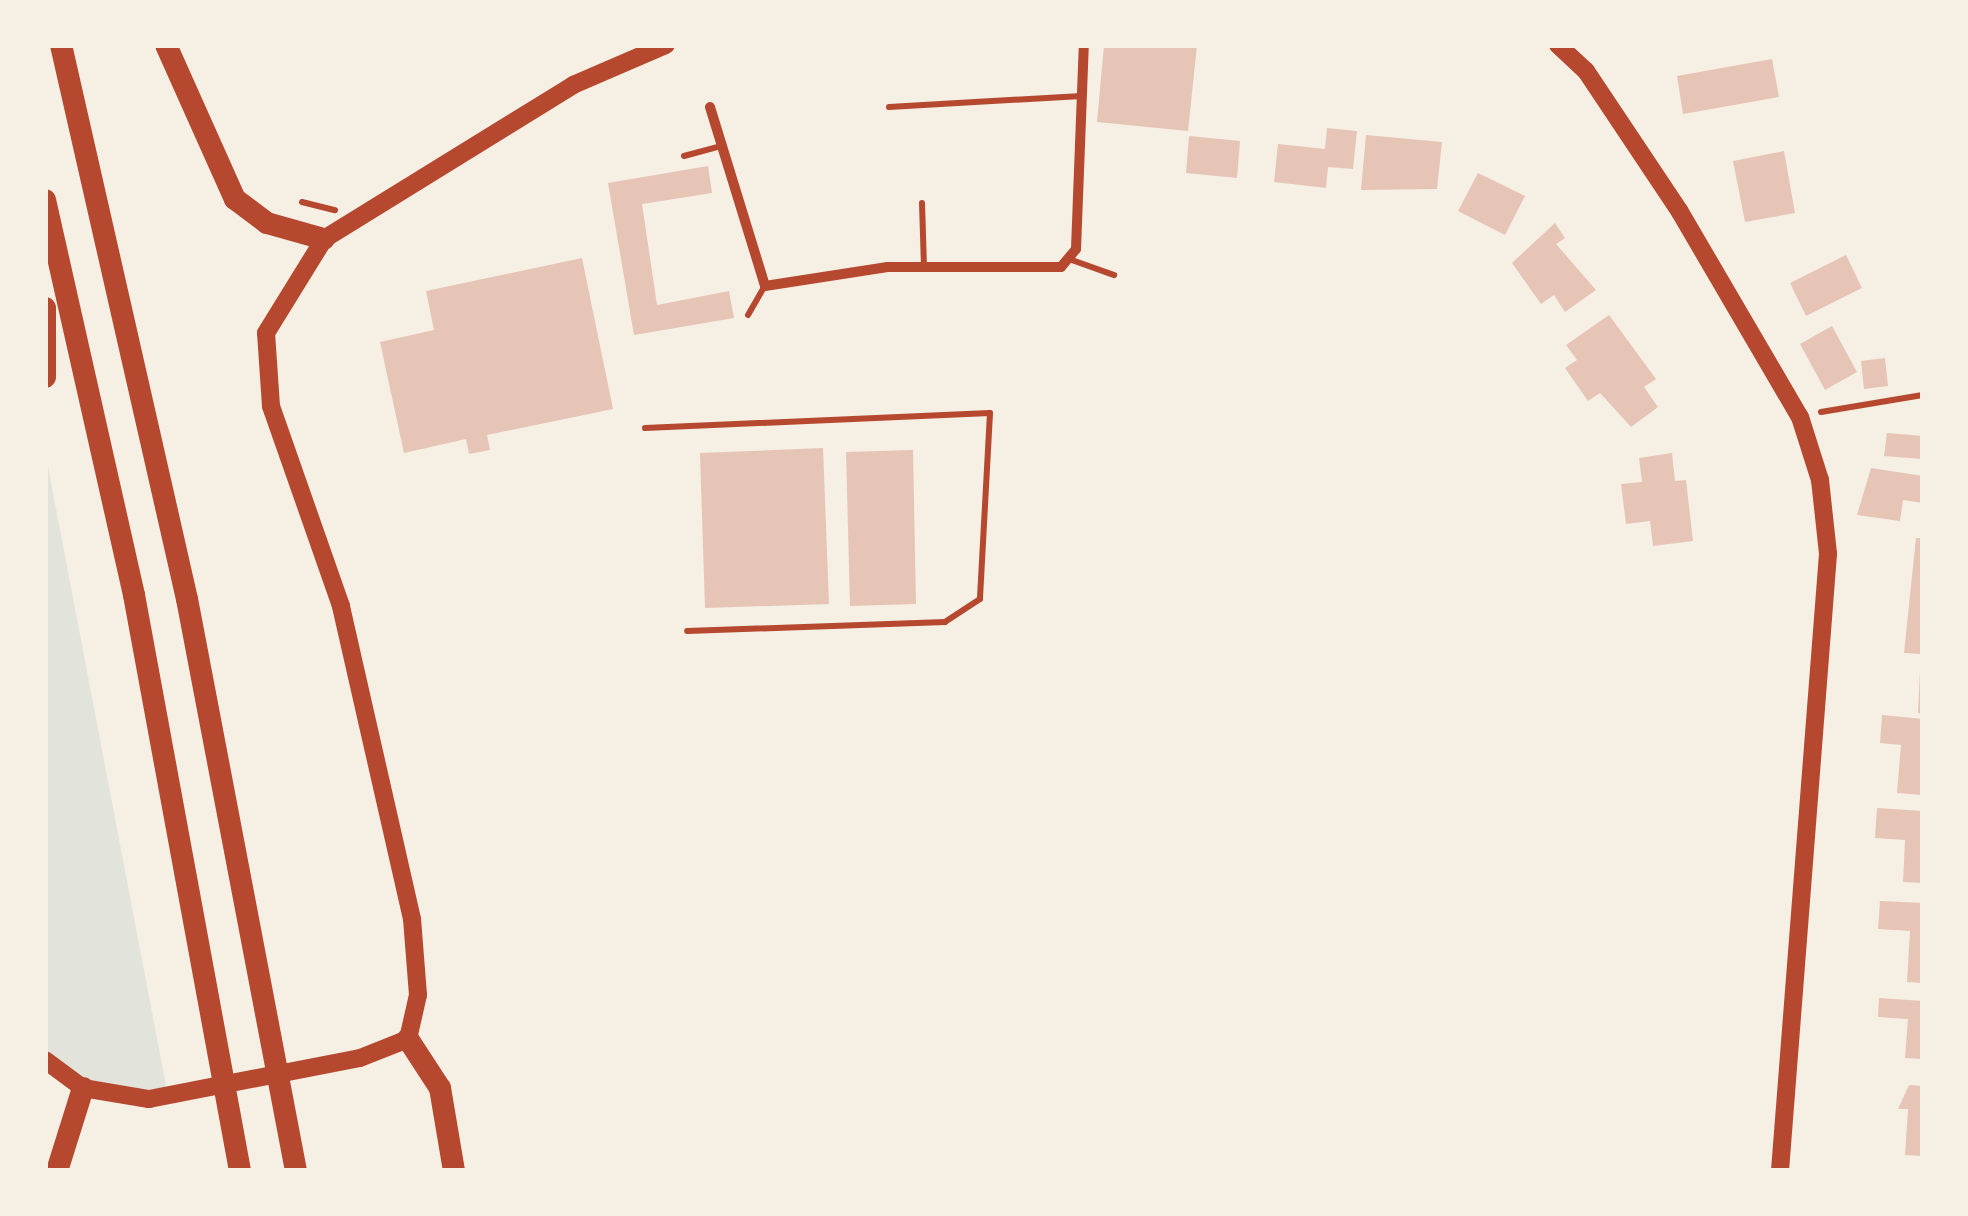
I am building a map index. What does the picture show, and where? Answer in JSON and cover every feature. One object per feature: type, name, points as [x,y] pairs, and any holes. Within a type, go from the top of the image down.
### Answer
[{"type":"highway","points":[[61,45],[188,599],[296,1168]]},
{"type":"highway","points":[[166,45],[235,199],[266,223],[324,239]]},
{"type":"highway","points":[[45,200],[134,596],[240,1171]]},
{"type":"highway","points":[[45,308],[45,377]]},
{"type":"highway","points":[[408,1039],[440,1088],[454,1171]]},
{"type":"highway","points":[[57,1171],[83,1088]]},
{"type":"street","points":[[45,1060],[83,1088],[149,1100],[360,1058],[408,1039],[418,995],[412,919],[364,694],[264,365],[277,303],[324,239],[345,225],[573,85],[666,45]]},
{"type":"street","points":[[710,108],[765,286],[924,265],[1046,270],[1069,259],[1085,96],[1084,45]]},
{"type":"street","points":[[1558,45],[1586,72],[1669,196],[1800,416],[1820,480],[1828,554],[1780,1171]]},
{"type":"lane","points":[[889,107],[1085,96]]},
{"type":"lane","points":[[684,156],[721,146]]},
{"type":"lane","points":[[922,204],[924,265]]},
{"type":"lane","points":[[1069,259],[1114,274]]},
{"type":"lane","points":[[748,315],[765,286]]},
{"type":"lane","points":[[645,428],[990,413],[980,600],[945,622],[687,631]]},
{"type":"path","points":[[292,201],[329,202],[345,225]]},
{"type":"path","points":[[1800,416],[1923,395]]},
{"type":"shaded area","points":[[45,451],[168,1096],[113,1097],[45,1060]]},
{"type":"building","points":[[1104,45],[1197,45],[1188,131],[1097,122]]},
{"type":"building","points":[[1772,59],[1779,97],[1683,114],[1677,76]]},
{"type":"building","points":[[1327,128],[1357,131],[1353,169],[1328,167],[1326,188],[1274,182],[1278,144],[1325,149]]},
{"type":"building","points":[[1366,135],[1442,142],[1437,189],[1361,190]]},
{"type":"building","points":[[1189,136],[1240,141],[1237,178],[1186,173]]},
{"type":"building","points":[[1784,151],[1795,213],[1745,222],[1733,161]]},
{"type":"building","points":[[708,166],[712,193],[642,204],[657,305],[729,291],[734,318],[634,335],[608,183]]},
{"type":"building","points":[[1478,173],[1525,196],[1505,235],[1458,211]]},
{"type":"building","points":[[1555,223],[1565,238],[1556,244],[1596,290],[1565,312],[1554,295],[1541,304],[1512,263]]},
{"type":"building","points":[[1846,255],[1862,288],[1806,316],[1790,283]]},
{"type":"building","points":[[582,258],[613,409],[487,435],[490,450],[469,454],[466,439],[404,453],[380,342],[434,330],[426,291]]},
{"type":"building","points":[[1609,315],[1656,379],[1644,387],[1658,407],[1631,427],[1600,393],[1588,401],[1565,368],[1577,360],[1566,345]]},
{"type":"building","points":[[1832,326],[1857,372],[1825,390],[1800,344]]},
{"type":"building","points":[[1885,358],[1888,386],[1864,389],[1861,361]]},
{"type":"building","points":[[1887,433],[1923,436],[1923,459],[1884,456]]},
{"type":"building","points":[[823,448],[829,604],[705,608],[700,453]]},
{"type":"building","points":[[913,450],[916,604],[850,606],[846,452]]},
{"type":"building","points":[[1672,453],[1675,481],[1686,480],[1693,541],[1653,546],[1650,521],[1626,524],[1621,484],[1642,482],[1639,458]]},
{"type":"building","points":[[1871,468],[1923,476],[1923,503],[1903,500],[1900,521],[1857,515]]},
{"type":"building","points":[[1916,538],[1923,538],[1923,654],[1904,653]]},
{"type":"building","points":[[1923,671],[1923,714],[1918,713]]},
{"type":"building","points":[[1882,715],[1923,719],[1923,795],[1897,793],[1901,745],[1880,743]]},
{"type":"building","points":[[1877,808],[1923,811],[1923,883],[1903,882],[1905,840],[1875,838]]},
{"type":"building","points":[[1880,901],[1923,903],[1923,983],[1907,982],[1910,931],[1878,929]]},
{"type":"building","points":[[1879,998],[1923,1001],[1923,1059],[1905,1058],[1908,1019],[1878,1017]]},
{"type":"building","points":[[1909,1085],[1923,1086],[1923,1156],[1905,1155],[1908,1109],[1898,1109]]}]
